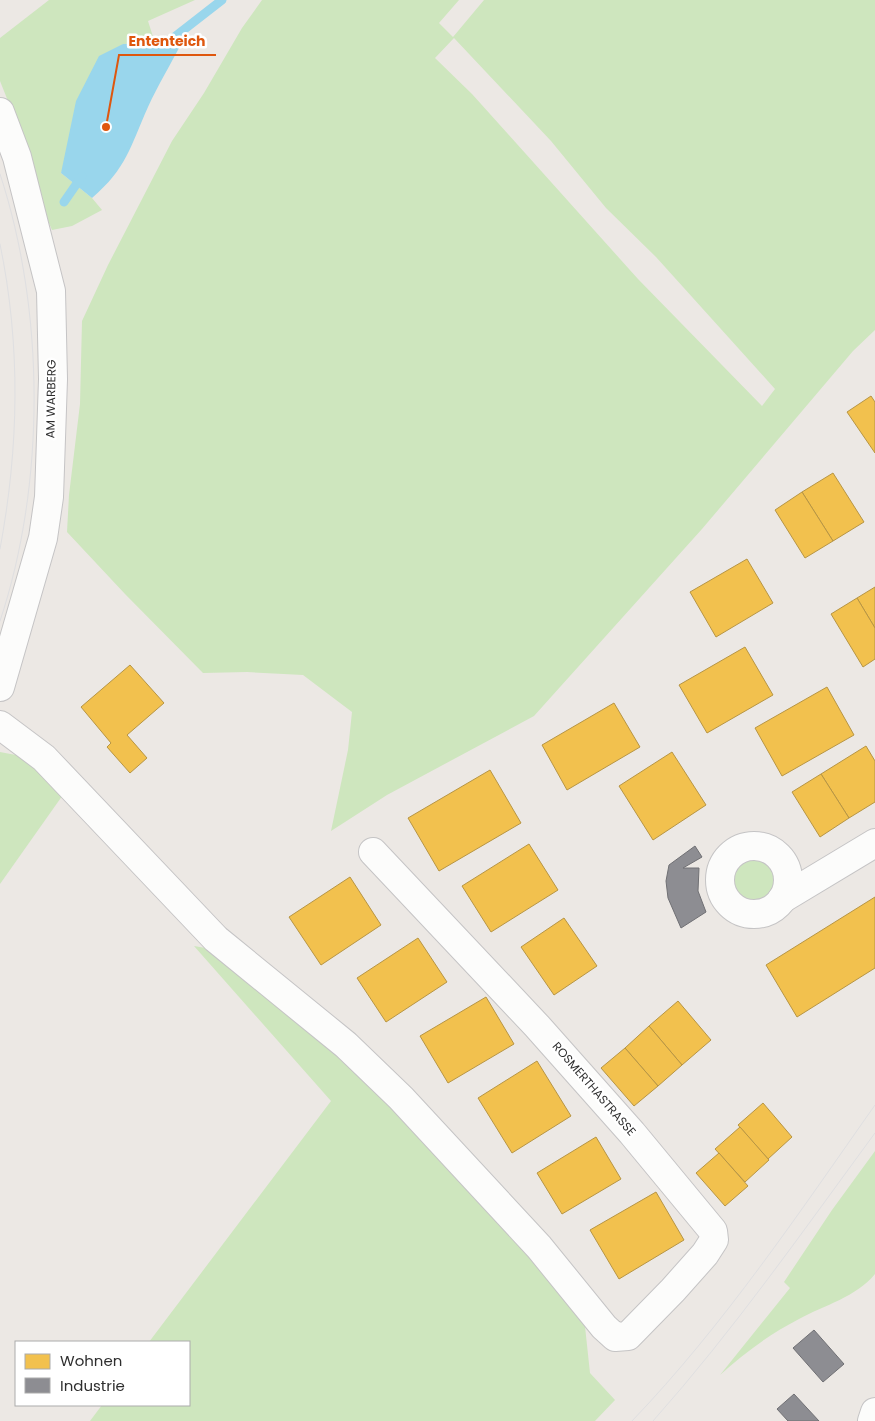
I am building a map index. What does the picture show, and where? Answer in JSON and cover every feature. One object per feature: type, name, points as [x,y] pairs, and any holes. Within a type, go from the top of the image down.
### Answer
[{"type":"street","name":"AM WARBERG","points":[[0,112],[18,157],[51,291],[53,378],[49,497],[43,538],[0,687]]},
{"type":"street","name":"ROSMERTHASTRASSE","points":[[0,726],[44,758],[216,939],[346,1045],[401,1098],[527,1233],[604,1327],[616,1337],[628,1336],[705,1254],[714,1240],[713,1231],[632,1133],[537,1026],[373,852]]},
{"type":"street","points":[[782,899],[875,843]]},
{"type":"street","points":[[872,1421],[875,1412]]},
{"type":"green space","points":[[49,0],[195,0],[148,21],[155,43],[123,44],[61,173],[92,198],[102,210],[72,226],[52,230],[41,205],[12,111],[0,81],[0,38]]},
{"type":"green space","points":[[262,0],[459,0],[439,23],[453,37],[484,0],[875,0],[875,330],[853,351],[702,529],[534,716],[387,795],[331,831],[348,750],[352,712],[303,675],[247,672],[203,673],[67,532],[69,495],[80,404],[82,321],[108,265],[172,141],[204,93],[242,28]],"holes":[[[454,38],[551,141],[606,208],[656,257],[775,389],[762,406],[638,279],[472,94],[435,58]]]},
{"type":"green space","points":[[0,752],[21,756],[65,792],[0,884]]},
{"type":"green space","points":[[753,859],[768,865],[774,880],[768,895],[753,901],[738,895],[732,880],[738,865]]},
{"type":"green space","points":[[194,946],[217,950],[352,1062],[452,1162],[584,1317],[590,1373],[615,1400],[595,1421],[90,1421],[101,1406],[190,1406],[190,1341],[150,1341],[331,1101]]},
{"type":"green space","points":[[875,1151],[875,1274],[859,1289],[849,1295],[799,1319],[768,1338],[720,1375],[790,1288],[784,1282],[832,1210]]},
{"type":"water","points":[[182,42],[152,99],[120,167],[104,187],[92,198],[61,173],[76,101],[99,56],[123,44]]},
{"type":"building: Wohnen","points":[[871,396],[875,402],[875,453],[847,412]]},
{"type":"building: Wohnen","points":[[833,473],[864,522],[833,541],[802,492]]},
{"type":"building: Wohnen","points":[[802,492],[833,541],[805,558],[775,510]]},
{"type":"building: Wohnen","points":[[747,559],[773,603],[716,637],[690,592]]},
{"type":"building: Wohnen","points":[[875,587],[875,628],[857,598]]},
{"type":"building: Wohnen","points":[[857,598],[875,628],[875,659],[863,667],[831,614]]},
{"type":"building: Wohnen","points":[[745,647],[773,695],[707,733],[679,685]]},
{"type":"building: Wohnen","points":[[130,665],[164,703],[127,735],[147,758],[130,773],[107,747],[111,743],[81,707]]},
{"type":"building: Wohnen","points":[[827,687],[854,735],[782,776],[755,728]]},
{"type":"building: Wohnen","points":[[614,703],[640,747],[567,790],[542,745]]},
{"type":"building: Wohnen","points":[[866,746],[875,761],[875,802],[849,818],[821,774]]},
{"type":"building: Wohnen","points":[[672,752],[706,805],[653,840],[619,786]]},
{"type":"building: Wohnen","points":[[490,770],[521,823],[439,871],[408,818]]},
{"type":"building: Wohnen","points":[[821,774],[849,818],[820,837],[792,792]]},
{"type":"building: Wohnen","points":[[529,844],[558,890],[491,932],[462,886]]},
{"type":"building: Wohnen","points":[[350,877],[381,925],[321,965],[289,917]]},
{"type":"building: Wohnen","points":[[875,897],[875,968],[797,1017],[766,965]]},
{"type":"building: Wohnen","points":[[564,918],[597,966],[554,995],[521,947]]},
{"type":"building: Wohnen","points":[[418,938],[447,982],[386,1022],[357,978]]},
{"type":"building: Wohnen","points":[[486,997],[514,1044],[448,1083],[420,1036]]},
{"type":"building: Wohnen","points":[[678,1001],[711,1040],[682,1065],[649,1026]]},
{"type":"building: Wohnen","points":[[649,1026],[682,1065],[658,1086],[625,1048]]},
{"type":"building: Wohnen","points":[[625,1048],[658,1086],[634,1106],[601,1068]]},
{"type":"building: Wohnen","points":[[537,1061],[571,1116],[512,1153],[478,1098]]},
{"type":"building: Wohnen","points":[[763,1103],[792,1137],[768,1159],[738,1125]]},
{"type":"building: Wohnen","points":[[740,1127],[769,1160],[745,1182],[715,1149]]},
{"type":"building: Wohnen","points":[[596,1137],[621,1179],[562,1214],[537,1173]]},
{"type":"building: Wohnen","points":[[719,1153],[748,1186],[725,1206],[696,1173]]},
{"type":"building: Wohnen","points":[[656,1192],[684,1240],[619,1279],[590,1230]]},
{"type":"building: Industrie","points":[[695,846],[702,857],[683,868],[699,868],[698,891],[706,912],[681,928],[668,898],[666,881],[669,865]]},
{"type":"building: Industrie","points":[[814,1330],[844,1364],[823,1382],[793,1348]]},
{"type":"building: Industrie","points":[[794,1394],[819,1421],[788,1421],[777,1409]]},
{"type":"waterway","points":[[162,52],[168,42],[222,0]]},
{"type":"waterway","points":[[64,202],[82,176]]},
{"type":"tram line","points":[[0,174],[15,227],[25,282],[32,339],[34,397],[32,455],[26,512],[15,568],[0,621]]},
{"type":"tram line","points":[[0,244],[12,320],[15,397],[11,473],[0,549]]},
{"type":"tram line","points":[[632,1421],[698,1346],[760,1268],[875,1105]]},
{"type":"tram line","points":[[653,1421],[740,1316],[875,1133]]},
{"type":"place","name":"Ententeich","points":[[106,127]]}]
